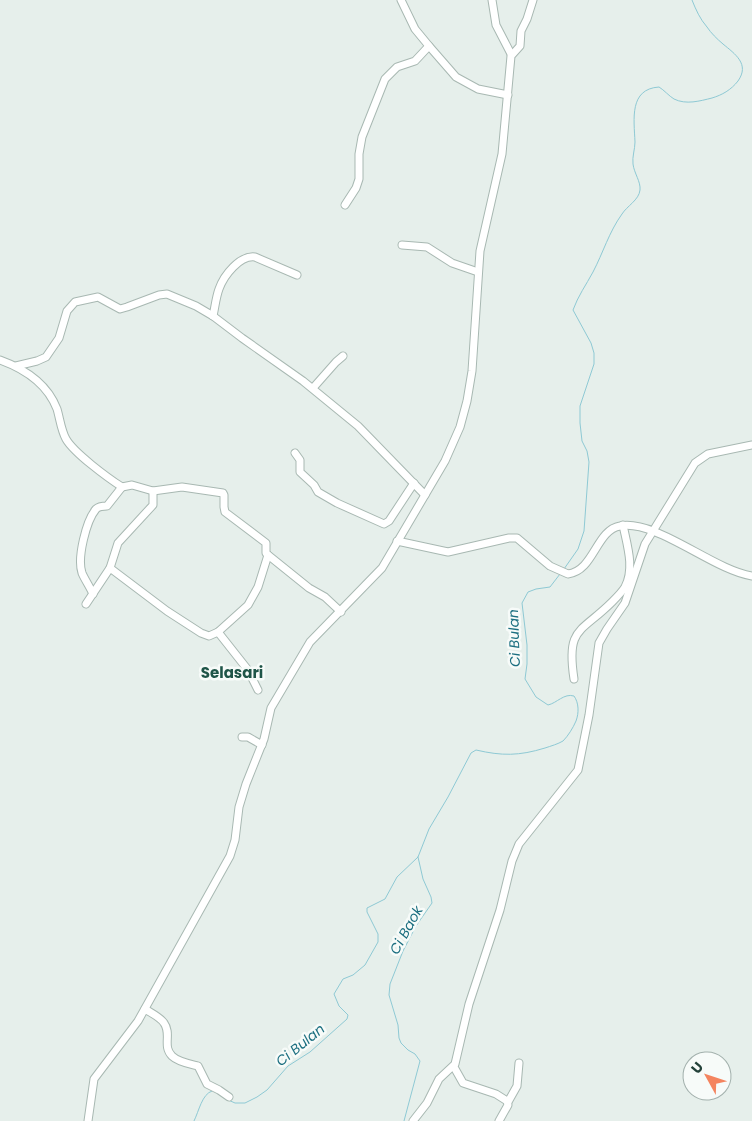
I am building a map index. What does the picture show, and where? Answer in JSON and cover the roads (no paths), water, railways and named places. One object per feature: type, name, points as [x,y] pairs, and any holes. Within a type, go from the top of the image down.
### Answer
[{"type":"street","points":[[401,0],[413,26],[450,71],[462,81],[478,88],[508,95]]},
{"type":"street","points":[[88,1121],[94,1079],[130,1034],[230,856],[235,840],[239,807],[262,745],[271,708],[310,642],[378,573],[450,451],[460,427],[467,401],[474,353],[478,272],[484,233],[499,171],[508,95],[511,54],[496,25],[492,0]]},
{"type":"street","points":[[511,54],[520,46],[522,30],[528,19],[533,0]]},
{"type":"street","points":[[345,205],[359,180],[359,154],[362,137],[385,79],[397,67],[415,61],[429,46]]},
{"type":"street","points":[[402,245],[427,247],[452,263],[478,272]]},
{"type":"street","points":[[213,316],[220,286],[232,268],[248,257],[255,257],[297,275]]},
{"type":"street","points":[[16,366],[46,357],[60,338],[67,311],[75,302],[98,297],[120,309],[158,295],[167,294],[213,316],[313,388],[358,426],[425,494]]},
{"type":"street","points":[[313,388],[343,356]]},
{"type":"street","points":[[0,360],[16,366],[34,378],[52,401],[64,434],[70,444],[111,480],[122,487]]},
{"type":"street","points":[[413,1121],[427,1103],[439,1079],[454,1067],[469,1004],[503,901],[515,853],[525,836],[578,770],[589,715],[599,643],[625,603],[640,556],[652,531],[689,471],[702,457],[714,452],[752,445]]},
{"type":"street","points":[[295,453],[300,460],[300,472],[314,485],[318,492],[337,503],[384,524],[389,521],[414,483]]},
{"type":"street","points":[[94,594],[82,573],[81,567],[83,537],[96,510],[108,505],[122,487],[132,485],[153,491],[182,486],[223,492],[225,512],[266,543],[266,553],[268,555],[305,585],[325,597],[341,612]]},
{"type":"street","points":[[86,604],[110,568],[118,543],[152,506],[153,491]]},
{"type":"street","points":[[397,540],[448,552],[517,538],[562,572],[572,574],[579,570],[610,530],[623,526],[635,526],[652,531],[725,567],[752,576]]},
{"type":"street","points":[[574,679],[571,652],[576,636],[583,626],[619,595],[628,578],[630,559],[623,526]]},
{"type":"street","points":[[110,568],[167,611],[201,633],[209,636],[218,632],[242,611],[253,598],[268,555]]},
{"type":"street","points":[[218,632],[248,670],[258,690]]},
{"type":"street","points":[[242,737],[248,737],[262,745]]},
{"type":"street","points":[[145,1009],[163,1021],[166,1026],[168,1030],[166,1047],[172,1056],[198,1066],[207,1084],[229,1097]]},
{"type":"street","points":[[499,1121],[517,1086],[519,1063]]},
{"type":"street","points":[[454,1067],[463,1083],[496,1094],[508,1102]]},
{"type":"waterway","name":"Ci Bulan","points":[[564,569],[578,549],[584,531],[589,462],[587,451],[582,441],[580,406],[594,364],[594,353],[591,343],[573,310],[597,265],[613,228],[624,211],[639,194],[639,184],[633,161],[635,107],[642,93],[659,87],[672,98],[679,101],[693,102],[716,97],[726,92],[738,81],[741,75],[742,64],[710,31],[700,18],[692,0]]},
{"type":"waterway","name":"Ci Bulan","points":[[226,1099],[235,1103],[245,1103],[257,1097],[267,1090],[288,1066],[310,1052],[347,1019],[348,1015],[339,1006],[334,994],[343,979],[353,975],[365,965],[378,942],[378,934],[367,912],[367,908],[385,899],[397,877],[418,857],[429,829],[471,753],[476,750],[502,754],[527,753],[561,742],[570,732],[576,721],[578,711],[578,705],[574,696],[564,697],[548,705],[536,697],[525,679],[527,645],[522,603],[528,592],[550,587],[560,574]]},
{"type":"waterway","name":"Ci Baok","points":[[404,1121],[420,1061],[415,1054],[401,1043],[389,995],[390,984],[403,951],[416,926],[432,903],[423,879],[418,857]]},
{"type":"waterway","name":"Ci Bulan","points":[[194,1121],[203,1099],[212,1091]]},
{"type":"district","name":"Selasari","points":[[232,672]]}]
